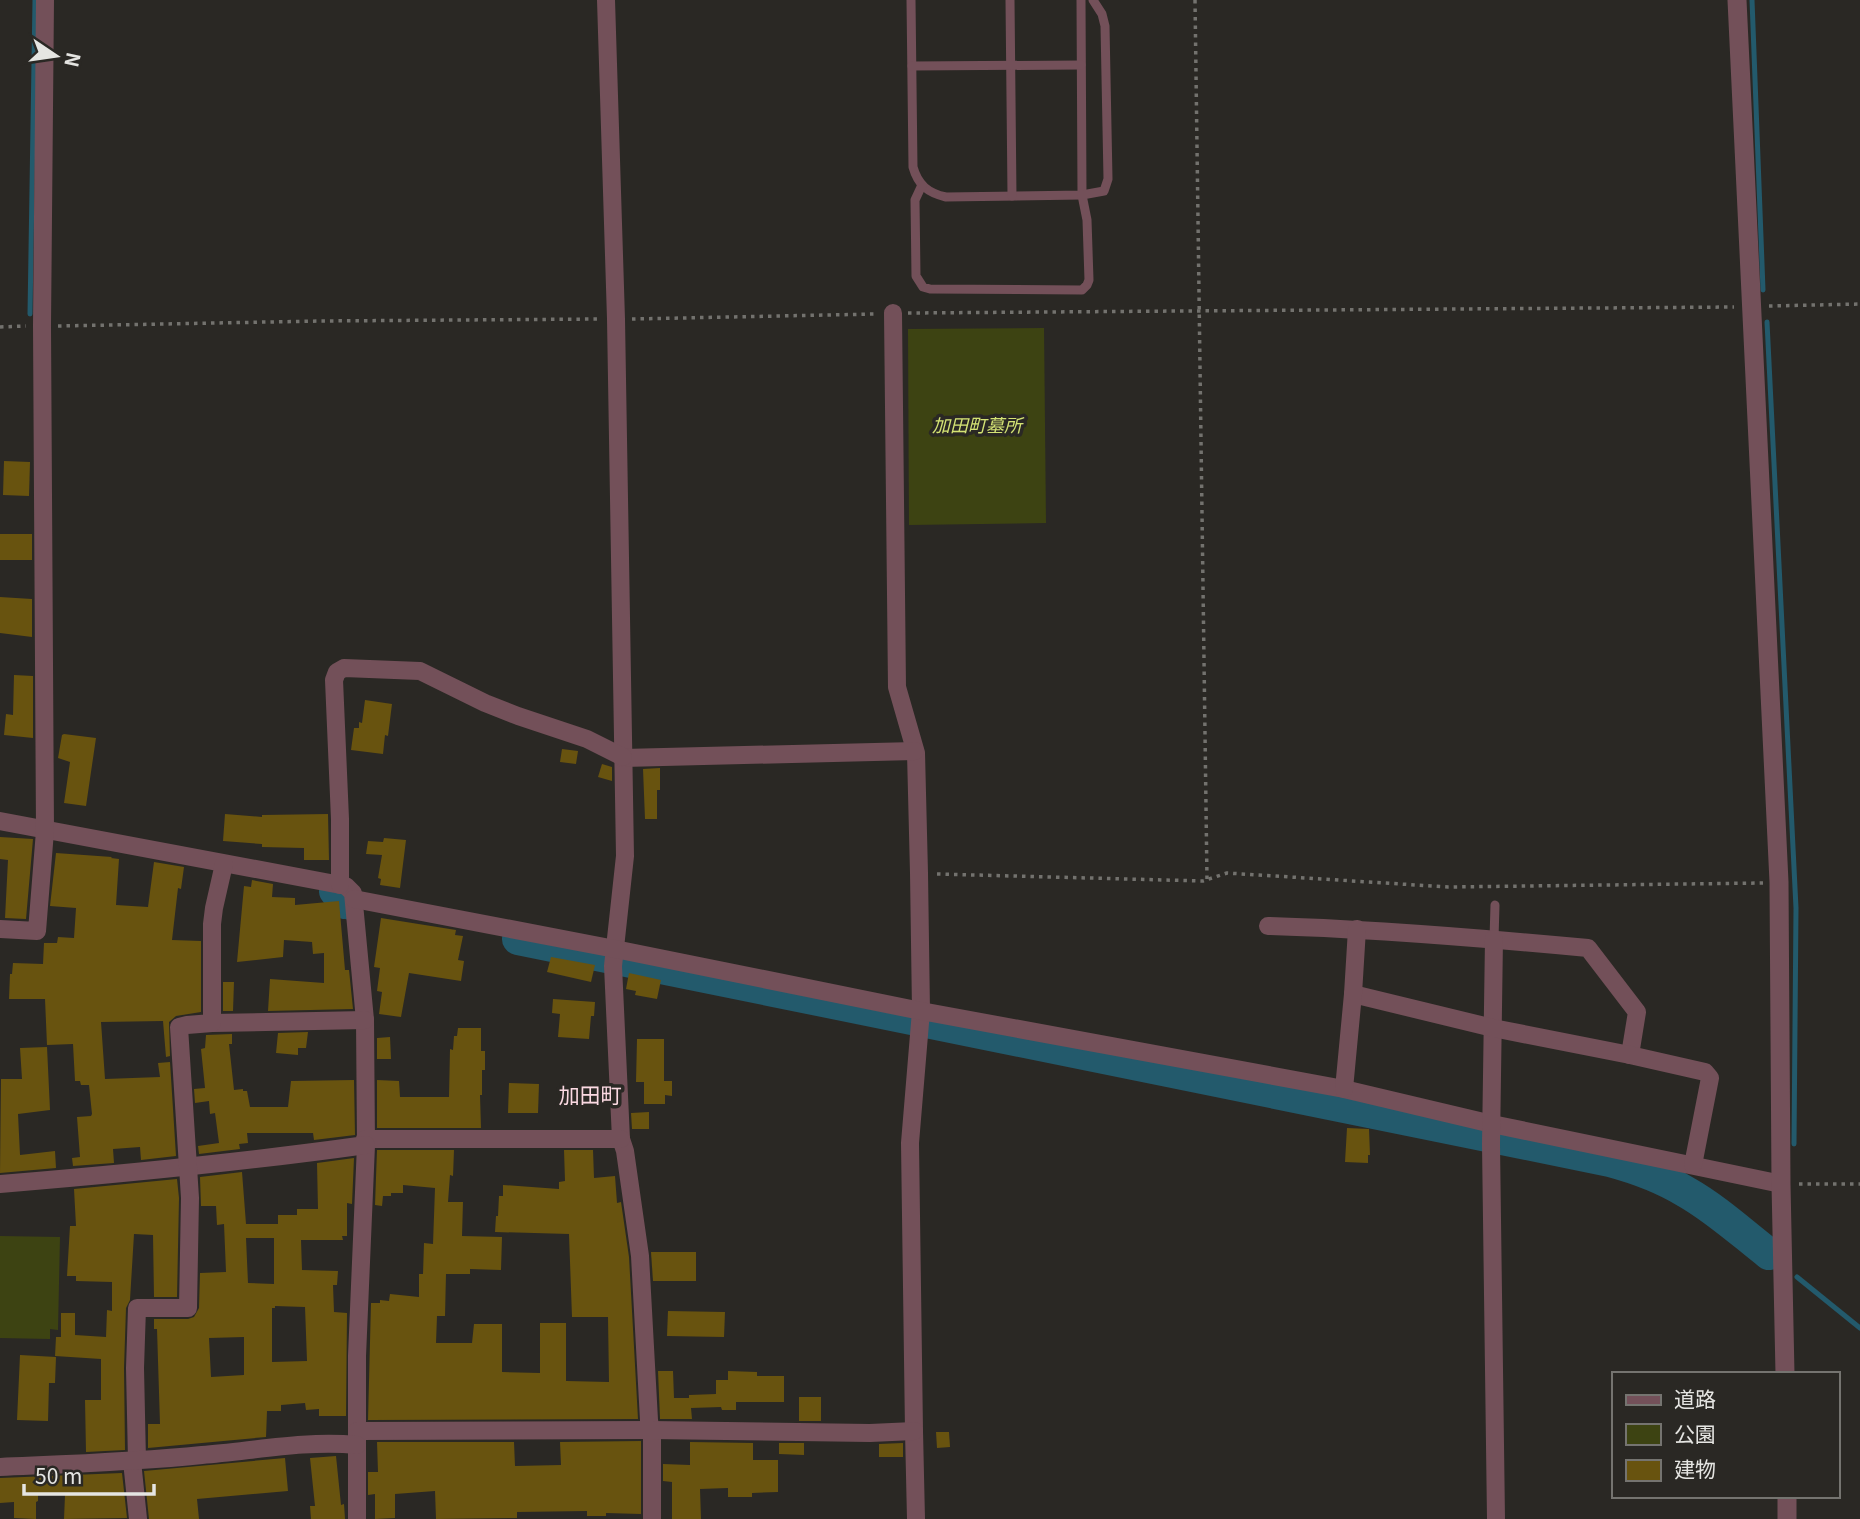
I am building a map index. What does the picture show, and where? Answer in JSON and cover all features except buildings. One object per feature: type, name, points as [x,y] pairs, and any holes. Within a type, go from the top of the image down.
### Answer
[{"type":"street","points":[[0,929],[37,931],[45,831],[42,326],[45,0]]},
{"type":"street","points":[[606,0],[616,319],[625,856],[614,955],[621,1139],[640,1256],[652,1439],[652,1519]]},
{"type":"street","points":[[1737,0],[1779,882],[1785,1372]]},
{"type":"street","points":[[893,313],[897,687],[915,751],[919,873],[920,1018],[910,1143],[916,1519]]},
{"type":"street","points":[[340,885],[334,680],[337,672],[344,667],[420,671],[518,716],[587,739],[623,758],[915,751]]},
{"type":"street","points":[[0,821],[346,886],[353,893],[365,1020],[365,1142],[357,1356],[357,1519]]},
{"type":"street","points":[[212,1023],[212,924],[224,864]]},
{"type":"street","points":[[354,900],[920,1018],[1343,1089],[1491,1133],[1693,1165],[1782,1184]]},
{"type":"street","points":[[1268,926],[1357,929],[1588,948],[1637,1012],[1630,1055]]},
{"type":"street","points":[[1343,1089],[1357,929]]},
{"type":"street","points":[[1494,939],[1491,1133],[1496,1519]]},
{"type":"street","points":[[1353,994],[1493,1028],[1705,1072],[1710,1079],[1693,1165]]},
{"type":"street","points":[[138,1519],[134,1461],[136,1308],[188,1308],[190,1198],[179,1027],[212,1023],[365,1020]]},
{"type":"street","points":[[0,1184],[290,1156],[365,1142],[621,1139]]},
{"type":"street","points":[[0,1467],[134,1461],[340,1443],[357,1438],[650,1430],[914,1432]]},
{"type":"street","points":[[1787,1498],[1787,1519]]},
{"type":"lane","points":[[911,0],[913,167],[915,176],[922,185],[931,193],[946,197],[1082,195],[1104,191],[1108,179],[1105,26],[1102,14],[1093,0]]},
{"type":"lane","points":[[1010,0],[1012,196]]},
{"type":"lane","points":[[922,185],[915,200],[916,276],[923,287],[1082,289],[1087,285],[1087,220],[1082,195],[1080,0]]},
{"type":"lane","points":[[912,66],[1081,65]]},
{"type":"lane","points":[[1494,939],[1495,905]]},
{"type":"path","points":[[1195,0],[1207,880]]},
{"type":"path","points":[[0,327],[893,313],[1860,304]]},
{"type":"path","points":[[919,873],[1203,881],[1227,873],[1448,887],[1779,882]]},
{"type":"path","points":[[1782,1184],[1860,1184]]},
{"type":"green space","name":"加田町墓所","points":[[1044,328],[1046,523],[909,525],[908,329]]},
{"type":"green space","points":[[0,1236],[60,1237],[58,1330],[50,1329],[50,1339],[0,1338]]},
{"type":"waterway","points":[[30,314],[35,0]]},
{"type":"waterway","points":[[1752,0],[1763,290]]},
{"type":"waterway","points":[[1767,322],[1796,908],[1794,1144]]},
{"type":"waterway","points":[[335,891],[344,903]]},
{"type":"waterway","points":[[342,901],[347,917]]},
{"type":"waterway","points":[[518,939],[1610,1161],[1649,1174],[1686,1192],[1769,1254]]},
{"type":"waterway","points":[[1797,1277],[1860,1328]]},
{"type":"district","name":"加田町","points":[[590,1096]]}]
